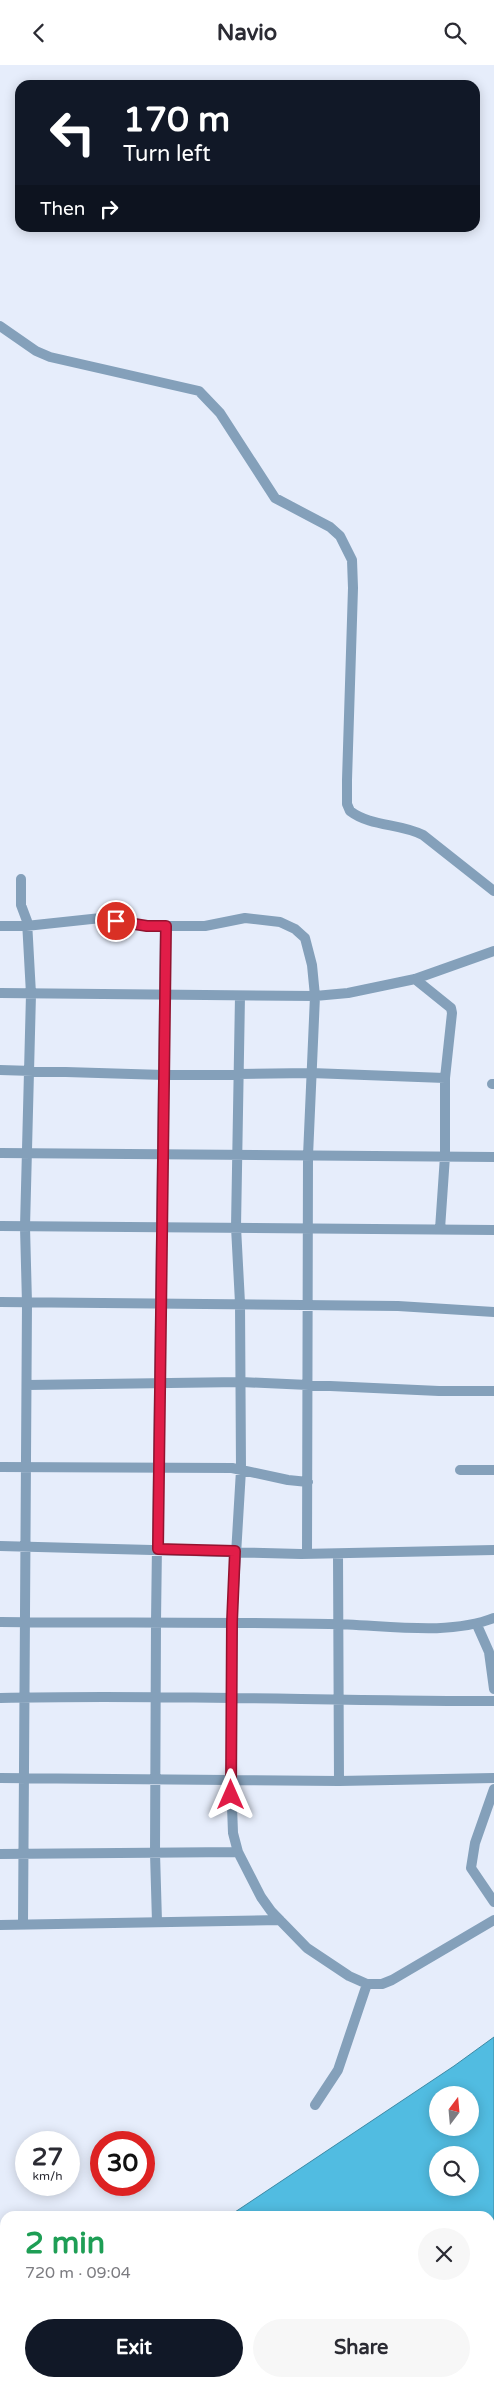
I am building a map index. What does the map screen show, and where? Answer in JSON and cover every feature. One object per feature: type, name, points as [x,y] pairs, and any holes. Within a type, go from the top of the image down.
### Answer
[{"type":"street","points":[[0,326],[36,351],[50,357],[199,391],[220,413],[275,498],[330,527],[340,536],[352,559],[353,588],[347,771],[347,804],[350,811],[369,821],[414,831],[423,835],[494,891]]},
{"type":"street","points":[[22,879],[21,905],[27,921],[31,994],[25,1227],[27,1385],[23,1622],[25,1778],[22,1924]]},
{"type":"street","points":[[0,926],[26,926],[101,918],[147,926],[205,925],[245,918],[280,922],[295,929],[305,938],[312,965],[315,996],[307,1227],[309,1305],[308,1554]]},
{"type":"street","points":[[157,1922],[154,1853],[156,1622],[160,1384],[160,1227],[163,1154],[166,926]]},
{"type":"street","points":[[0,993],[315,996],[358,991],[415,979],[494,951]]},
{"type":"street","points":[[415,979],[451,1008],[452,1018],[445,1078],[445,1156],[440,1229]]},
{"type":"street","points":[[240,996],[239,1155],[236,1227],[240,1303],[241,1470],[232,1622],[231,1780],[232,1815],[238,1852],[261,1897],[307,1948],[349,1975],[367,1984],[382,1984],[392,1980],[494,1920]]},
{"type":"street","points":[[0,1070],[164,1075],[311,1073],[445,1078]]},
{"type":"street","points":[[0,1153],[494,1157]]},
{"type":"street","points":[[0,1226],[494,1230]]},
{"type":"street","points":[[0,1302],[398,1306],[494,1312]]},
{"type":"street","points":[[27,1385],[241,1382],[439,1391],[494,1391]]},
{"type":"street","points":[[0,1467],[159,1467],[241,1470],[288,1480],[308,1482]]},
{"type":"street","points":[[460,1469],[494,1470]]},
{"type":"street","points":[[0,1546],[308,1554],[494,1550]]},
{"type":"street","points":[[338,1554],[339,1781]]},
{"type":"street","points":[[0,1622],[232,1622],[421,1627],[477,1625],[494,1618]]},
{"type":"street","points":[[477,1625],[491,1653],[494,1689]]},
{"type":"street","points":[[0,1697],[232,1697],[339,1701],[494,1701]]},
{"type":"street","points":[[0,1778],[339,1781],[494,1778]]},
{"type":"street","points":[[494,1789],[475,1843],[471,1868],[494,1902]]},
{"type":"street","points":[[0,1854],[238,1852]]},
{"type":"street","points":[[0,1925],[280,1920]]},
{"type":"street","points":[[315,2105],[338,2069],[367,1984]]},
{"type":"water","points":[[494,2037],[494,2211],[236,2211],[454,2066]]},
{"type":"route","points":[[116,921],[147,926],[166,926],[164,963],[163,1154],[160,1227],[158,1549],[235,1551],[232,1622],[231,1795]]}]
